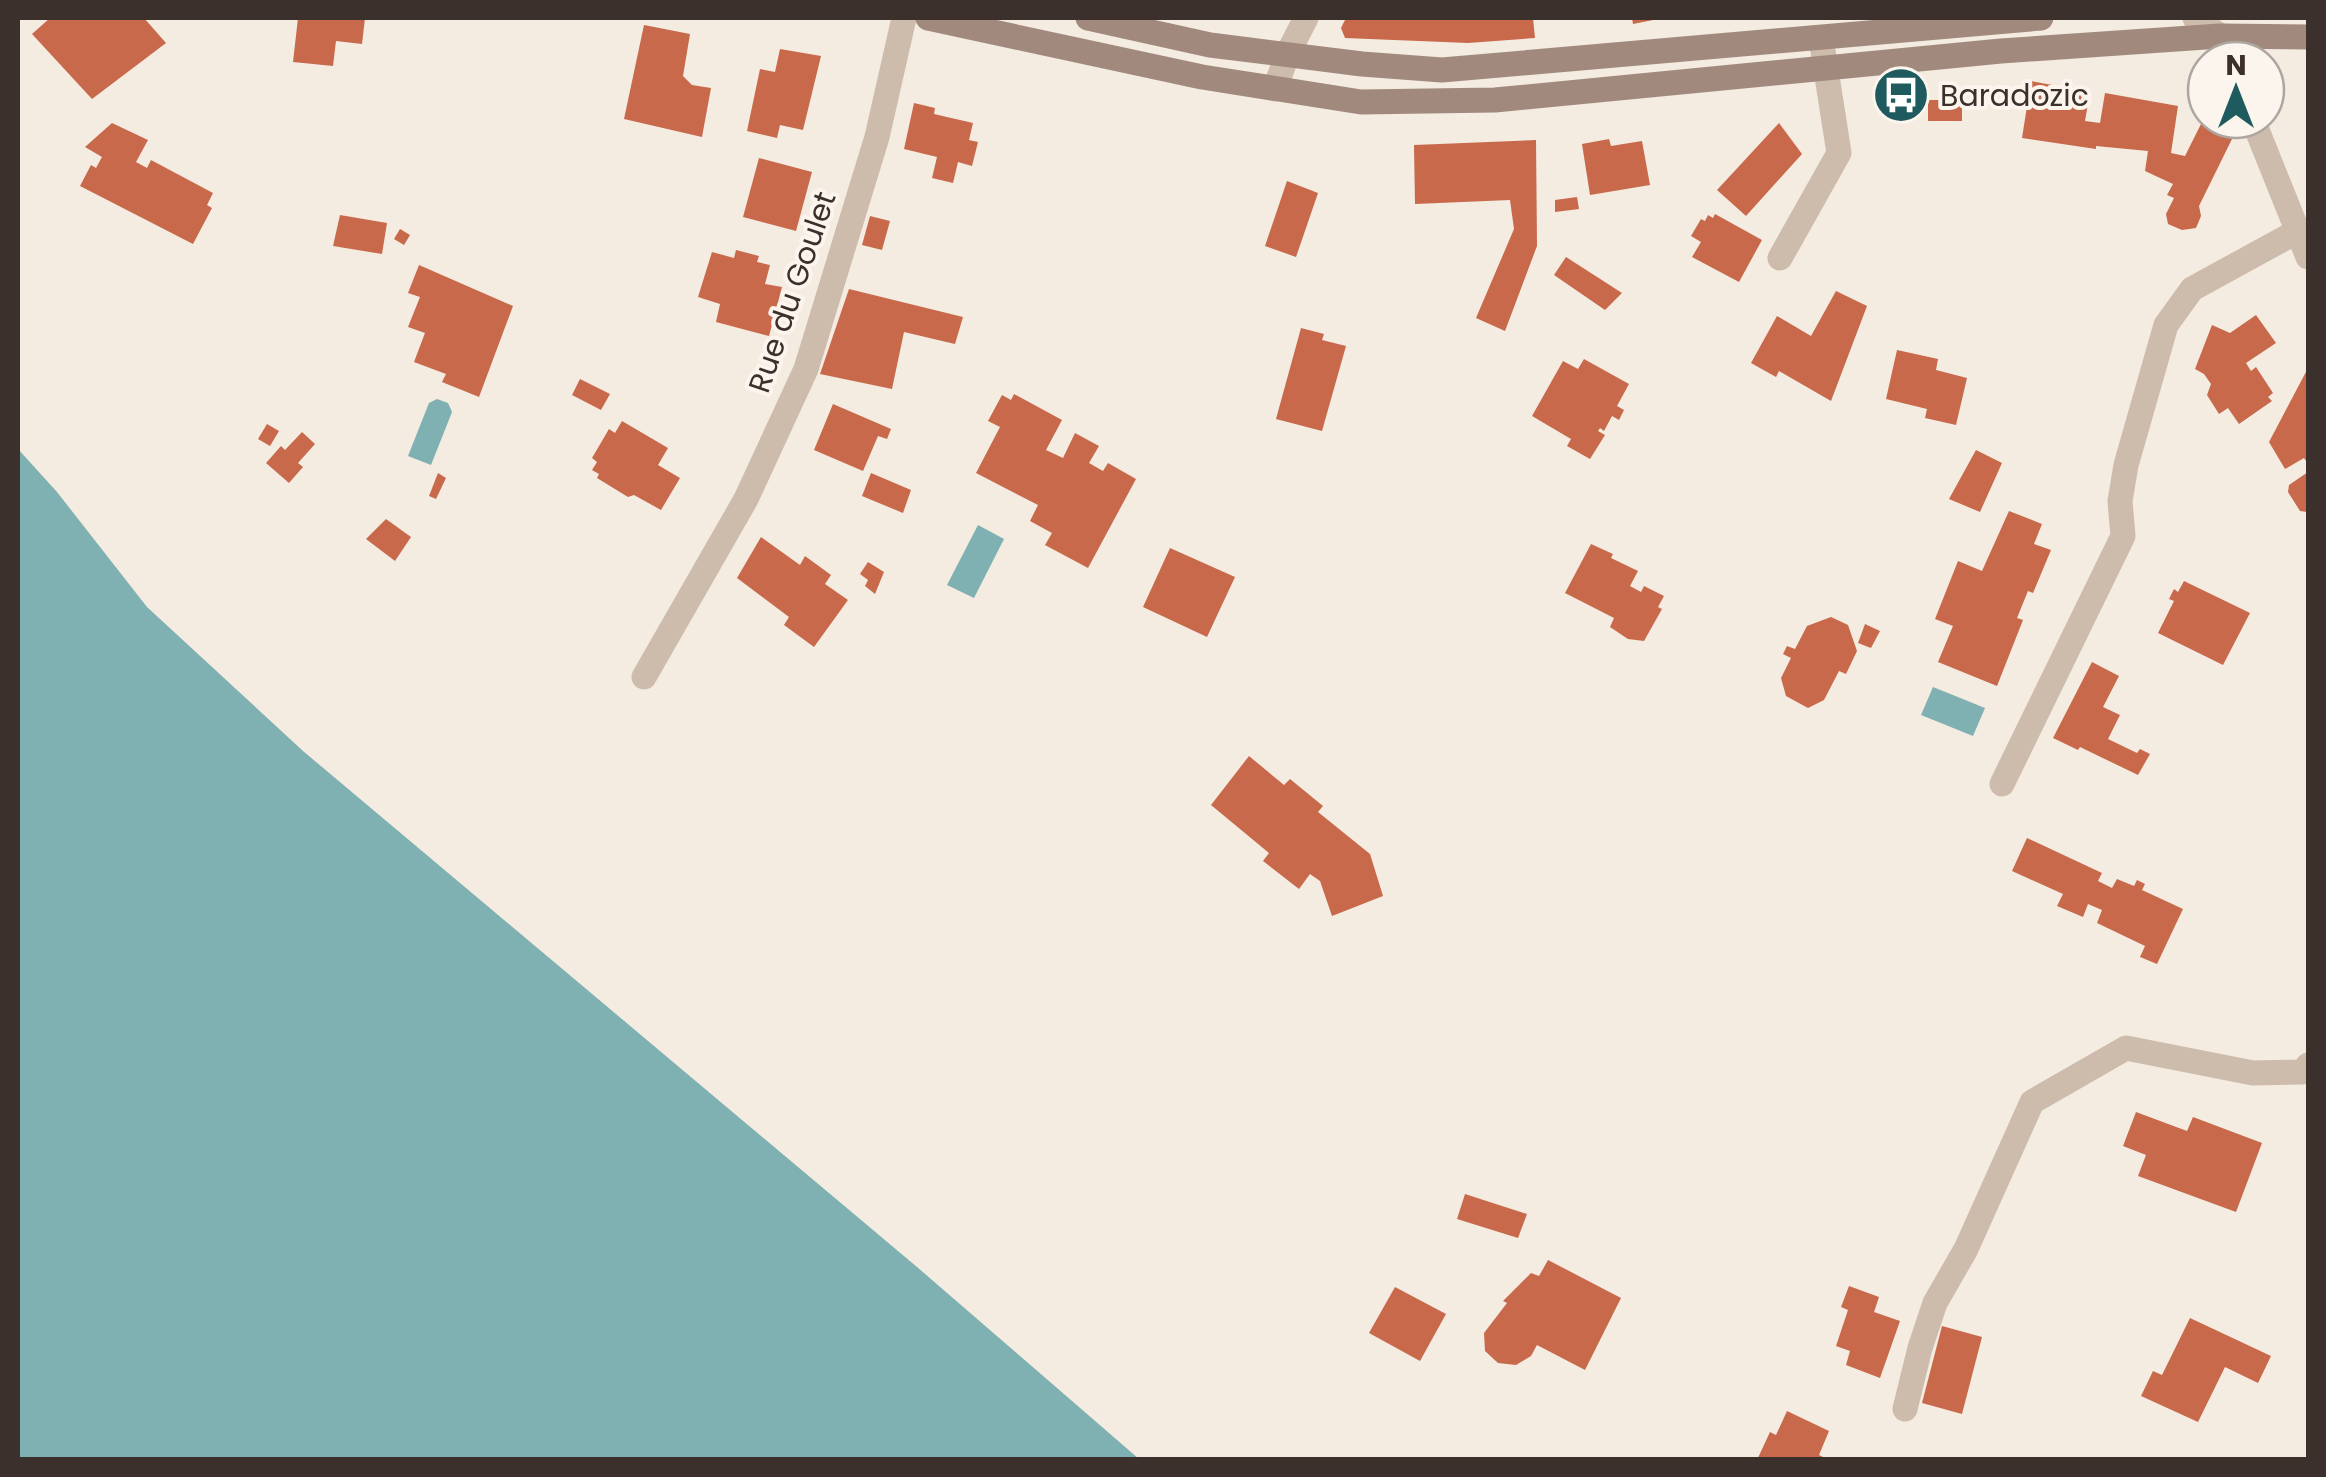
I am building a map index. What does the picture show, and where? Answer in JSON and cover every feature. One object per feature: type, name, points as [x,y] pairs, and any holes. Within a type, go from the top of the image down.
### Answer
[{"type":"street","name":"Rue du Goulet","points":[[644,677],[746,499],[806,370],[877,137],[904,18]]},
{"type":"street","points":[[928,18],[1202,77],[1361,102],[1495,100],[2001,51],[2186,49]]},
{"type":"street","points":[[1088,18],[1210,44],[1442,70],[2041,18]]},
{"type":"street","points":[[1276,89],[1287,55],[1306,18]]},
{"type":"street","points":[[2195,18],[2217,40]]},
{"type":"street","points":[[1780,258],[1838,153],[1821,38]]},
{"type":"street","points":[[2261,140],[2308,257]]},
{"type":"street","points":[[2002,784],[2123,536],[2120,500],[2126,464],[2166,324],[2192,288],[2296,232]]},
{"type":"street","points":[[1905,1410],[1920,1348],[1936,1304],[1966,1249],[2032,1102],[2126,1048],[2253,1073],[2303,1072],[2308,1065]]},
{"type":"water","points":[[437,399],[448,403],[452,412],[431,465],[408,456],[429,403]]},
{"type":"water","points":[[18,449],[57,492],[147,607],[303,751],[917,1267],[1139,1459],[18,1459]]},
{"type":"water","points":[[978,525],[1004,539],[974,598],[947,585]]},
{"type":"water","points":[[1933,687],[1985,708],[1973,736],[1921,715]]},
{"type":"building","points":[[50,18],[144,18],[166,43],[92,99],[32,34]]},
{"type":"building","points":[[298,18],[365,18],[362,44],[336,41],[333,66],[293,62]]},
{"type":"building","points":[[1346,18],[1533,18],[1535,38],[1468,43],[1345,38],[1341,28]]},
{"type":"building","points":[[1632,18],[1658,18],[1658,19],[1633,24]]},
{"type":"building","points":[[644,25],[690,34],[683,76],[692,85],[711,88],[702,137],[624,119]]},
{"type":"building","points":[[780,49],[821,56],[803,130],[780,125],[777,138],[747,131],[760,69],[775,72]]},
{"type":"building","points":[[2031,81],[2090,92],[2085,121],[2100,123],[2105,93],[2178,106],[2171,153],[2185,156],[2193,140],[2232,140],[2199,206],[2201,216],[2196,228],[2182,230],[2168,224],[2166,214],[2174,198],[2167,195],[2173,184],[2145,171],[2148,151],[2096,149],[2022,138]]},
{"type":"building","points":[[1928,100],[1962,100],[1962,121],[1928,121]]},
{"type":"building","points":[[914,103],[935,108],[934,114],[973,123],[969,140],[978,142],[972,166],[958,162],[953,183],[932,178],[937,157],[904,149]]},
{"type":"building","points":[[112,123],[148,140],[136,162],[147,168],[151,160],[213,193],[207,205],[212,208],[193,244],[80,186],[91,165],[96,168],[102,157],[85,147]]},
{"type":"building","points":[[1779,123],[1802,154],[1746,216],[1717,190]]},
{"type":"building","points":[[1609,139],[1611,146],[1642,141],[1650,185],[1590,195],[1582,144]]},
{"type":"building","points":[[1536,140],[1537,246],[1505,331],[1476,318],[1514,229],[1510,200],[1415,204],[1414,145]]},
{"type":"building","points":[[759,158],[812,172],[796,231],[743,217]]},
{"type":"building","points":[[1287,181],[1318,193],[1296,257],[1265,246]]},
{"type":"building","points":[[1577,197],[1579,209],[1555,212],[1555,200]]},
{"type":"building","points":[[1715,214],[1762,240],[1739,282],[1692,257],[1701,242],[1691,236],[1701,219],[1705,221],[1708,215],[1713,218]]},
{"type":"building","points":[[340,215],[387,223],[382,254],[333,246]]},
{"type":"building","points":[[870,216],[890,221],[882,250],[862,245]]},
{"type":"building","points":[[400,229],[410,235],[404,245],[394,239]]},
{"type":"building","points":[[736,250],[759,256],[757,262],[770,265],[765,284],[782,287],[769,336],[716,322],[720,304],[698,297],[712,252],[734,258]]},
{"type":"building","points":[[1566,257],[1622,293],[1605,310],[1554,275]]},
{"type":"building","points":[[419,265],[513,306],[479,397],[442,382],[446,374],[414,362],[425,333],[408,327],[420,297],[408,293]]},
{"type":"building","points":[[849,289],[963,317],[955,344],[904,332],[892,389],[820,374]]},
{"type":"building","points":[[1836,291],[1867,306],[1831,401],[1779,371],[1776,377],[1751,363],[1777,316],[1811,336]]},
{"type":"building","points":[[2256,315],[2276,343],[2246,363],[2251,371],[2256,367],[2273,393],[2268,397],[2272,401],[2239,424],[2228,408],[2219,414],[2207,395],[2211,384],[2195,369],[2212,325],[2230,333]]},
{"type":"building","points":[[1301,328],[1324,334],[1322,340],[1346,346],[1322,431],[1276,419]]},
{"type":"building","points":[[1897,350],[1938,359],[1936,370],[1967,378],[1956,425],[1925,418],[1927,409],[1886,399]]},
{"type":"building","points":[[1584,359],[1629,384],[1617,406],[1624,410],[1619,420],[1612,416],[1604,431],[1600,428],[1598,431],[1605,435],[1590,459],[1567,446],[1571,439],[1532,416],[1563,361],[1578,369]]},
{"type":"building","points":[[2308,368],[2308,464],[2304,458],[2285,469],[2269,442]]},
{"type":"building","points":[[580,379],[610,394],[601,410],[572,395]]},
{"type":"building","points":[[1014,394],[1062,420],[1046,450],[1063,458],[1075,433],[1099,446],[1089,463],[1103,471],[1108,463],[1136,479],[1088,568],[1045,545],[1052,533],[1030,521],[1038,505],[976,473],[1000,427],[988,421],[1002,395],[1011,400]]},
{"type":"building","points":[[833,404],[891,429],[887,439],[878,436],[863,471],[814,450]]},
{"type":"building","points":[[622,421],[668,448],[658,465],[680,478],[661,510],[634,495],[628,497],[597,478],[599,474],[592,470],[597,462],[592,458],[609,429],[615,433]]},
{"type":"building","points":[[267,424],[279,431],[270,446],[258,439]]},
{"type":"building","points":[[302,432],[315,444],[298,463],[303,467],[289,483],[266,463],[281,446],[285,450]]},
{"type":"building","points":[[1976,450],[2002,463],[1980,512],[1949,499]]},
{"type":"building","points":[[2308,472],[2307,512],[2300,511],[2288,492],[2289,485]]},
{"type":"building","points":[[438,473],[446,478],[436,499],[429,496]]},
{"type":"building","points":[[871,473],[911,490],[903,513],[862,496]]},
{"type":"building","points":[[2009,511],[2042,524],[2034,544],[2051,550],[2033,593],[2028,591],[2017,618],[2023,620],[1997,686],[1938,662],[1953,626],[1935,619],[1958,561],[1982,571]]},
{"type":"building","points":[[386,519],[411,537],[395,561],[366,539]]},
{"type":"building","points":[[761,537],[800,565],[805,556],[831,575],[825,584],[848,600],[814,647],[784,625],[789,617],[737,578]]},
{"type":"building","points":[[1591,544],[1638,571],[1630,586],[1641,592],[1644,586],[1664,596],[1658,607],[1662,609],[1644,641],[1628,639],[1610,627],[1614,618],[1565,593]]},
{"type":"building","points":[[1170,548],[1235,577],[1207,637],[1143,607]]},
{"type":"building","points":[[868,562],[884,572],[875,594],[865,586],[868,580],[860,574]]},
{"type":"building","points":[[2184,581],[2250,613],[2223,665],[2158,633],[2174,601],[2169,599],[2174,589],[2178,592]]},
{"type":"building","points":[[1831,617],[1848,625],[1857,651],[1846,674],[1839,671],[1824,700],[1808,708],[1786,696],[1781,678],[1791,658],[1783,654],[1787,646],[1795,649],[1807,626]]},
{"type":"building","points":[[1865,624],[1880,631],[1871,648],[1858,643]]},
{"type":"building","points":[[2092,662],[2119,676],[2103,707],[2120,715],[2108,739],[2137,753],[2140,749],[2150,754],[2138,775],[2053,738]]},
{"type":"building","points":[[1249,756],[1284,785],[1290,779],[1323,806],[1318,812],[1370,854],[1383,896],[1332,916],[1320,881],[1310,874],[1299,889],[1263,861],[1269,853],[1211,805]]},
{"type":"building","points":[[2027,838],[2102,873],[2098,881],[2112,888],[2117,879],[2134,886],[2137,880],[2145,884],[2142,890],[2183,909],[2157,964],[2140,957],[2145,946],[2097,923],[2102,910],[2088,904],[2083,917],[2057,906],[2063,894],[2012,871]]},
{"type":"building","points":[[2136,1112],[2187,1131],[2193,1117],[2262,1143],[2236,1212],[2138,1176],[2146,1155],[2123,1146]]},
{"type":"building","points":[[1465,1194],[1527,1214],[1518,1238],[1457,1219]]},
{"type":"building","points":[[1548,1260],[1621,1298],[1585,1370],[1537,1345],[1531,1356],[1516,1365],[1498,1363],[1485,1351],[1484,1333],[1507,1303],[1503,1301],[1531,1273],[1539,1276]]},
{"type":"building","points":[[1849,1286],[1879,1297],[1874,1312],[1900,1321],[1880,1378],[1846,1365],[1850,1351],[1836,1346],[1848,1310],[1841,1307]]},
{"type":"building","points":[[1395,1287],[1446,1314],[1420,1361],[1369,1333]]},
{"type":"building","points":[[2190,1318],[2271,1356],[2258,1383],[2225,1367],[2198,1422],[2141,1396],[2153,1371],[2162,1375]]},
{"type":"building","points":[[1942,1326],[1982,1337],[1962,1414],[1922,1403]]},
{"type":"building","points":[[1787,1411],[1829,1431],[1819,1455],[1829,1460],[1757,1460],[1770,1432],[1776,1435]]},
{"type":"place","name":"Baradozic","points":[[1901,95]]}]
